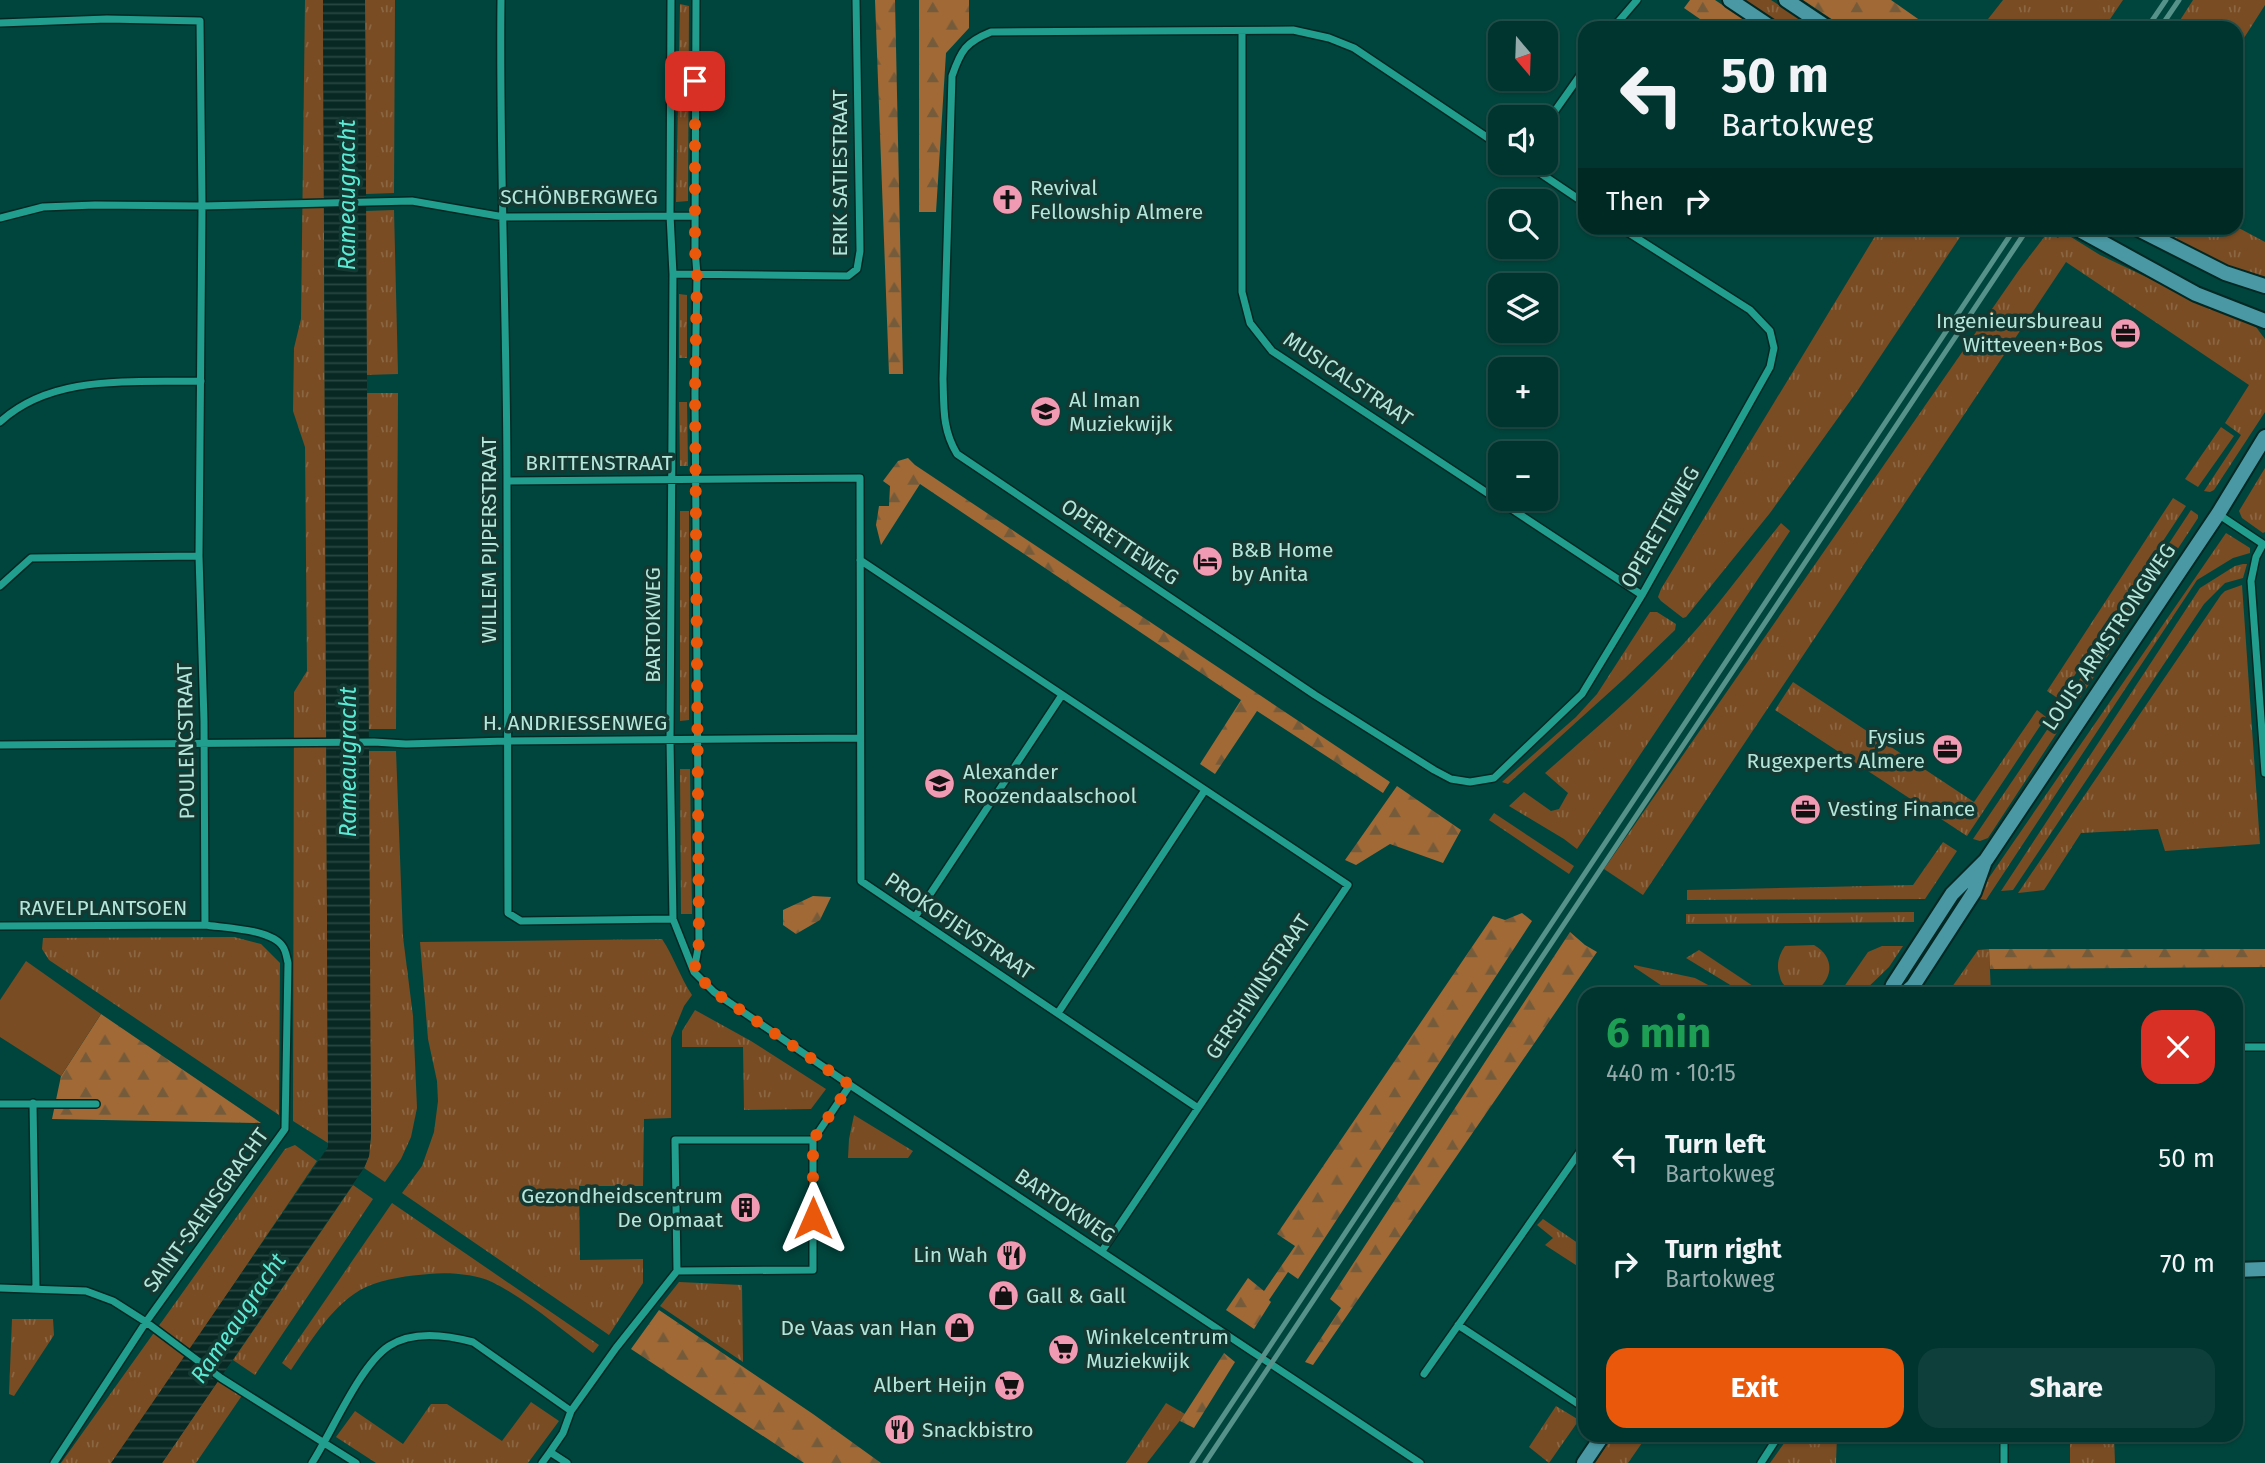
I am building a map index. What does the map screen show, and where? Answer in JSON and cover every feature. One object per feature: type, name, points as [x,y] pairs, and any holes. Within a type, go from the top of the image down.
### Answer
[{"type":"street","name":"WILLEM PIJPERSTRAAT","points":[[501,0],[500,130],[504,217],[507,481],[508,913],[521,921],[673,919]]},
{"type":"street","name":"BARTOKWEG","points":[[671,0],[670,215],[673,274],[670,740],[673,919],[694,972],[714,992],[850,1085],[1420,1463]]},
{"type":"street","name":"BARTOKWEG","points":[[694,972],[699,943],[695,480],[696,0]]},
{"type":"street","name":"ERIK SATIESTRAAT","points":[[697,274],[848,276],[857,269],[860,251],[856,0]]},
{"type":"street","points":[[1618,21],[1630,4],[1637,0]]},
{"type":"street","points":[[1730,0],[1762,21]]},
{"type":"street","points":[[1786,0],[1818,21]]},
{"type":"street","name":"POULENCSTRAAT","points":[[0,23],[107,19],[200,20],[202,206],[199,556],[205,925]]},
{"type":"street","name":"OPERETTEWEG","points":[[1488,138],[1354,48],[1329,38],[1293,30],[991,32],[974,39],[959,57],[952,76],[943,379],[948,439],[957,454],[1315,695],[1434,770],[1451,779],[1470,782],[1493,778],[1582,694],[1642,595],[1770,368],[1774,348],[1770,331],[1750,310],[1632,235]]},
{"type":"street","name":"MUSICALSTRAAT","points":[[1242,31],[1242,292],[1250,323],[1272,351],[1642,595]]},
{"type":"street","points":[[1558,107],[1578,78]]},
{"type":"street","points":[[1543,175],[1578,199]]},
{"type":"street","name":"SCHÖNBERGWEG","points":[[202,206],[412,201],[504,217],[695,216]]},
{"type":"street","points":[[0,218],[43,207],[202,206]]},
{"type":"street","points":[[2089,235],[2196,294],[2265,321]]},
{"type":"street","points":[[2150,235],[2224,273],[2265,286]]},
{"type":"street","points":[[673,274],[697,274]]},
{"type":"street","points":[[0,422],[36,399],[69,388],[100,383],[201,382]]},
{"type":"street","name":"LOUIS ARMSTRONGWEG","points":[[1892,987],[1940,910],[1986,860],[2218,514],[2265,437]]},
{"type":"street","name":"BRITTENSTRAAT","points":[[507,481],[860,478]]},
{"type":"street","name":"PROKOFJEVSTRAAT","points":[[860,478],[861,881],[1198,1108]]},
{"type":"street","points":[[2218,514],[2264,544],[2256,557],[2251,581],[2265,773]]},
{"type":"street","points":[[0,586],[31,558],[199,556]]},
{"type":"street","name":"GERSHWINSTRAAT","points":[[860,560],[1348,885],[1102,1251]]},
{"type":"street","points":[[915,917],[1062,695]]},
{"type":"street","name":"H. ANDRIESSENWEG","points":[[204,744],[860,738]]},
{"type":"street","points":[[0,745],[204,744]]},
{"type":"street","points":[[1058,1013],[1205,790]]},
{"type":"street","name":"LOUIS ARMSTRONGWEG","points":[[1912,987],[1974,892],[1986,860]]},
{"type":"street","name":"RAVELPLANTSOEN","points":[[0,926],[205,925]]},
{"type":"street","name":"SAINT-SAENSGRACHT","points":[[54,1463],[146,1322],[285,1129],[288,963],[283,947],[267,935],[205,925]]},
{"type":"street","points":[[2243,1047],[2265,1047]]},
{"type":"street","points":[[677,1270],[813,1270],[813,1140],[850,1085]]},
{"type":"street","points":[[33,1103],[36,1288]]},
{"type":"street","points":[[0,1104],[96,1104]]},
{"type":"street","points":[[542,1463],[563,1433],[571,1411],[677,1270],[675,1140],[813,1140]]},
{"type":"street","points":[[1424,1374],[1578,1154]]},
{"type":"street","points":[[2243,1270],[2265,1269]]},
{"type":"street","points":[[0,1288],[86,1291],[113,1301],[221,1378],[356,1463]]},
{"type":"street","points":[[1458,1325],[1578,1404]]},
{"type":"street","points":[[312,1463],[373,1362],[388,1346],[405,1339],[434,1335],[473,1342],[571,1411]]},
{"type":"street","points":[[1584,1463],[1598,1442]]},
{"type":"street","points":[[1761,1463],[1774,1442]]},
{"type":"street","points":[[2004,1442],[2004,1463]]},
{"type":"street","points":[[550,1452],[567,1463]]},
{"type":"green space","points":[[305,0],[323,0],[328,1143],[293,1121],[294,692],[307,671],[305,447],[293,411],[294,348],[301,319]]},
{"type":"green space","points":[[365,0],[395,0],[394,193],[366,194]]},
{"type":"green space","points":[[875,0],[895,0],[903,374],[889,374]]},
{"type":"green space","points":[[919,0],[969,0],[969,28],[946,53],[936,212],[919,212]]},
{"type":"green space","points":[[1690,0],[1715,0],[1746,21],[1703,21],[1684,8]]},
{"type":"green space","points":[[1744,0],[1771,0],[1804,21],[1776,21]]},
{"type":"green space","points":[[1803,0],[1891,0],[1921,21],[1834,21]]},
{"type":"green space","points":[[2003,0],[2123,0],[2109,21],[1986,21]]},
{"type":"green space","points":[[2193,0],[2265,0],[2265,5],[2243,40],[2243,21],[2180,21]]},
{"type":"green space","points":[[680,4],[689,6],[688,201],[676,202]]},
{"type":"green space","points":[[394,210],[398,374],[366,375],[366,211]]},
{"type":"green space","points":[[2243,230],[2265,242],[2265,279],[2237,270],[2165,235],[2243,235]]},
{"type":"green space","points":[[1876,235],[1961,235],[1858,390],[1770,513],[1686,617],[1683,618],[1661,601],[1658,597]]},
{"type":"green space","points":[[2046,235],[2058,238],[2060,235],[2068,235],[2100,255],[2256,327],[2265,339],[2265,412],[2214,490],[2204,491],[2241,435],[2225,423],[2249,385],[2066,262],[1643,895],[1604,869]]},
{"type":"green space","points":[[679,294],[687,295],[687,358],[679,358]]},
{"type":"green space","points":[[366,393],[398,393],[396,729],[367,729]]},
{"type":"green space","points":[[679,402],[687,402],[688,466],[680,466]]},
{"type":"green space","points":[[2221,427],[2234,436],[2198,487],[2185,479]]},
{"type":"green space","points":[[908,458],[1390,782],[1383,793],[1257,711],[1215,774],[1200,764],[1241,700],[920,484],[881,545],[876,525],[879,506],[889,506],[890,486],[883,481],[898,461]]},
{"type":"green space","points":[[2265,468],[2263,533],[2242,518],[2239,511]]},
{"type":"green space","points":[[2173,498],[2186,506],[2059,699],[2047,691]]},
{"type":"green space","points":[[2191,510],[2198,518],[2078,701],[2064,703]]},
{"type":"green space","points":[[680,511],[689,511],[689,720],[680,721]]},
{"type":"green space","points":[[1781,523],[1790,531],[1577,849],[1509,806],[1524,792],[1551,811],[1559,809],[1568,793],[1545,773],[1672,656],[1715,608]]},
{"type":"green space","points":[[2226,533],[2250,548],[2250,553],[2233,558],[2197,580],[1986,900],[1975,898]]},
{"type":"green space","points":[[2247,564],[2243,578],[2225,583],[2204,604],[2013,890],[2001,891],[2200,588],[2235,566]]},
{"type":"green space","points":[[2242,585],[2260,844],[2165,851],[2158,829],[2081,833],[2044,890],[2018,893],[2221,595]]},
{"type":"green space","points":[[1650,612],[1657,612],[1676,624],[1675,630],[1508,784],[1502,782],[1576,717],[1597,694]]},
{"type":"green space","points":[[1793,682],[1974,802],[2037,710],[2046,717],[1967,836],[1775,710]]},
{"type":"green space","points":[[2053,721],[2058,725],[2058,731],[1988,838],[1980,841],[1973,839]]},
{"type":"green space","points":[[367,751],[396,751],[403,937],[413,1016],[417,1108],[411,1137],[401,1159],[385,1182],[364,1168],[369,1156],[371,1135]]},
{"type":"green space","points":[[680,769],[690,769],[692,914],[681,914]]},
{"type":"green space","points":[[1397,786],[1461,830],[1443,863],[1390,844],[1356,865],[1345,860]]},
{"type":"green space","points":[[1494,813],[1574,866],[1569,874],[1489,820]]},
{"type":"green space","points":[[1943,842],[1957,851],[1925,899],[1687,900],[1687,890],[1913,885]]},
{"type":"green space","points":[[813,896],[831,897],[820,920],[796,934],[783,925],[783,910]]},
{"type":"green space","points":[[1914,912],[1914,922],[1686,924],[1686,914]]},
{"type":"green space","points":[[1522,913],[1532,921],[1298,1279],[1288,1272],[1254,1329],[1226,1310],[1248,1278],[1264,1291],[1295,1246],[1277,1234],[1493,916],[1505,920]]},
{"type":"green space","points":[[1570,932],[1597,952],[1313,1365],[1305,1362],[1341,1308],[1330,1299]]},
{"type":"green space","points":[[234,937],[261,944],[280,963],[279,1115],[49,960],[42,949],[43,938]]},
{"type":"green space","points":[[662,939],[692,995],[684,1006],[671,1038],[671,1118],[644,1119],[643,1186],[579,1186],[580,1260],[643,1259],[643,1283],[609,1335],[402,1193],[422,1166],[434,1132],[438,1101],[437,1081],[428,1039],[420,942]]},
{"type":"green space","points":[[1814,945],[1824,953],[1829,963],[1829,972],[1820,987],[1787,987],[1782,983],[1778,961],[1785,946]]},
{"type":"green space","points":[[1882,946],[1903,946],[1889,967],[1868,987],[1844,987],[1868,952]]},
{"type":"green space","points":[[1989,949],[1991,987],[1952,987],[1978,950]]},
{"type":"green space","points":[[1989,949],[2265,949],[2265,967],[1990,969]]},
{"type":"green space","points":[[1699,950],[1754,987],[1734,987],[1686,958]]},
{"type":"green space","points":[[26,961],[101,1014],[61,1076],[0,1037],[0,1000]]},
{"type":"green space","points":[[1634,967],[1695,978],[1712,987],[1664,987]]},
{"type":"green space","points":[[695,1010],[751,1041],[826,1089],[811,1109],[744,1110],[743,1047],[682,1047],[682,1031]]},
{"type":"green space","points":[[101,1014],[261,1123],[52,1119],[61,1076]]},
{"type":"green space","points":[[854,1115],[913,1151],[908,1158],[848,1158]]},
{"type":"green space","points":[[295,1145],[317,1161],[113,1463],[61,1463],[285,1149]]},
{"type":"green space","points":[[353,1185],[373,1199],[255,1375],[233,1360]]},
{"type":"green space","points":[[392,1203],[599,1345],[593,1353],[531,1306],[492,1282],[461,1274],[429,1274],[381,1281],[354,1294],[333,1312],[291,1370],[282,1363]]},
{"type":"green space","points":[[1543,1219],[1578,1243],[1578,1266],[1545,1245],[1553,1238],[1537,1225]]},
{"type":"green space","points":[[679,1282],[742,1285],[743,1362],[660,1306]]},
{"type":"green space","points":[[659,1310],[881,1463],[804,1463],[631,1349]]},
{"type":"green space","points":[[12,1319],[53,1319],[54,1335],[14,1396],[9,1394]]},
{"type":"green space","points":[[1224,1353],[1235,1362],[1194,1428],[1180,1421]]},
{"type":"green space","points":[[220,1378],[243,1394],[196,1463],[162,1463]]},
{"type":"green space","points":[[531,1402],[559,1421],[528,1463],[376,1463],[336,1437],[355,1411],[403,1444],[431,1404],[447,1404],[502,1441]]},
{"type":"green space","points":[[1166,1403],[1185,1414],[1147,1463],[1126,1463]]},
{"type":"green space","points":[[1556,1406],[1578,1419],[1549,1463],[1529,1447]]},
{"type":"green space","points":[[1608,1442],[1642,1443],[1628,1463],[1595,1463]]},
{"type":"green space","points":[[1785,1442],[1837,1442],[1836,1463],[1770,1463]]},
{"type":"green space","points":[[2070,1442],[2114,1442],[2115,1463],[2070,1463]]},
{"type":"water","name":"Rameaugracht","points":[[323,0],[365,0],[369,1156],[364,1168],[162,1463],[111,1463],[328,1147]]},
{"type":"railway","points":[[2152,21],[2166,0]]},
{"type":"railway","points":[[2165,21],[2179,0]]},
{"type":"railway","points":[[1192,1463],[2010,235]]},
{"type":"railway","points":[[1205,1463],[2023,235]]},
{"type":"place","name":"Revival Fellowship Almere","points":[[1007,200]]},
{"type":"place","name":"Ingenieursbureau Witteveen+Bos","points":[[2126,333]]},
{"type":"place","name":"Al Iman Muziekwijk","points":[[1046,412]]},
{"type":"place","name":"B&B Home by Anita","points":[[1208,562]]},
{"type":"place","name":"Fysius Rugexperts Almere","points":[[1948,749]]},
{"type":"place","name":"Alexander Roozendaalschool","points":[[940,784]]},
{"type":"place","name":"Vesting Finance","points":[[1805,809]]},
{"type":"place","name":"Gezondheidscentrum De Opmaat","points":[[746,1208]]},
{"type":"place","name":"Lin Wah","points":[[1011,1255]]},
{"type":"place","name":"Gall & Gall","points":[[1003,1296]]},
{"type":"place","name":"De Vaas van Han","points":[[960,1328]]},
{"type":"place","name":"Winkelcentrum Muziekwijk","points":[[1063,1349]]},
{"type":"place","name":"Albert Heijn","points":[[1010,1385]]},
{"type":"place","name":"Snackbistro","points":[[899,1430]]},
{"type":"route","points":[[695,81],[699,943],[694,972],[714,992],[850,1085],[813,1140],[813,1218]]}]
